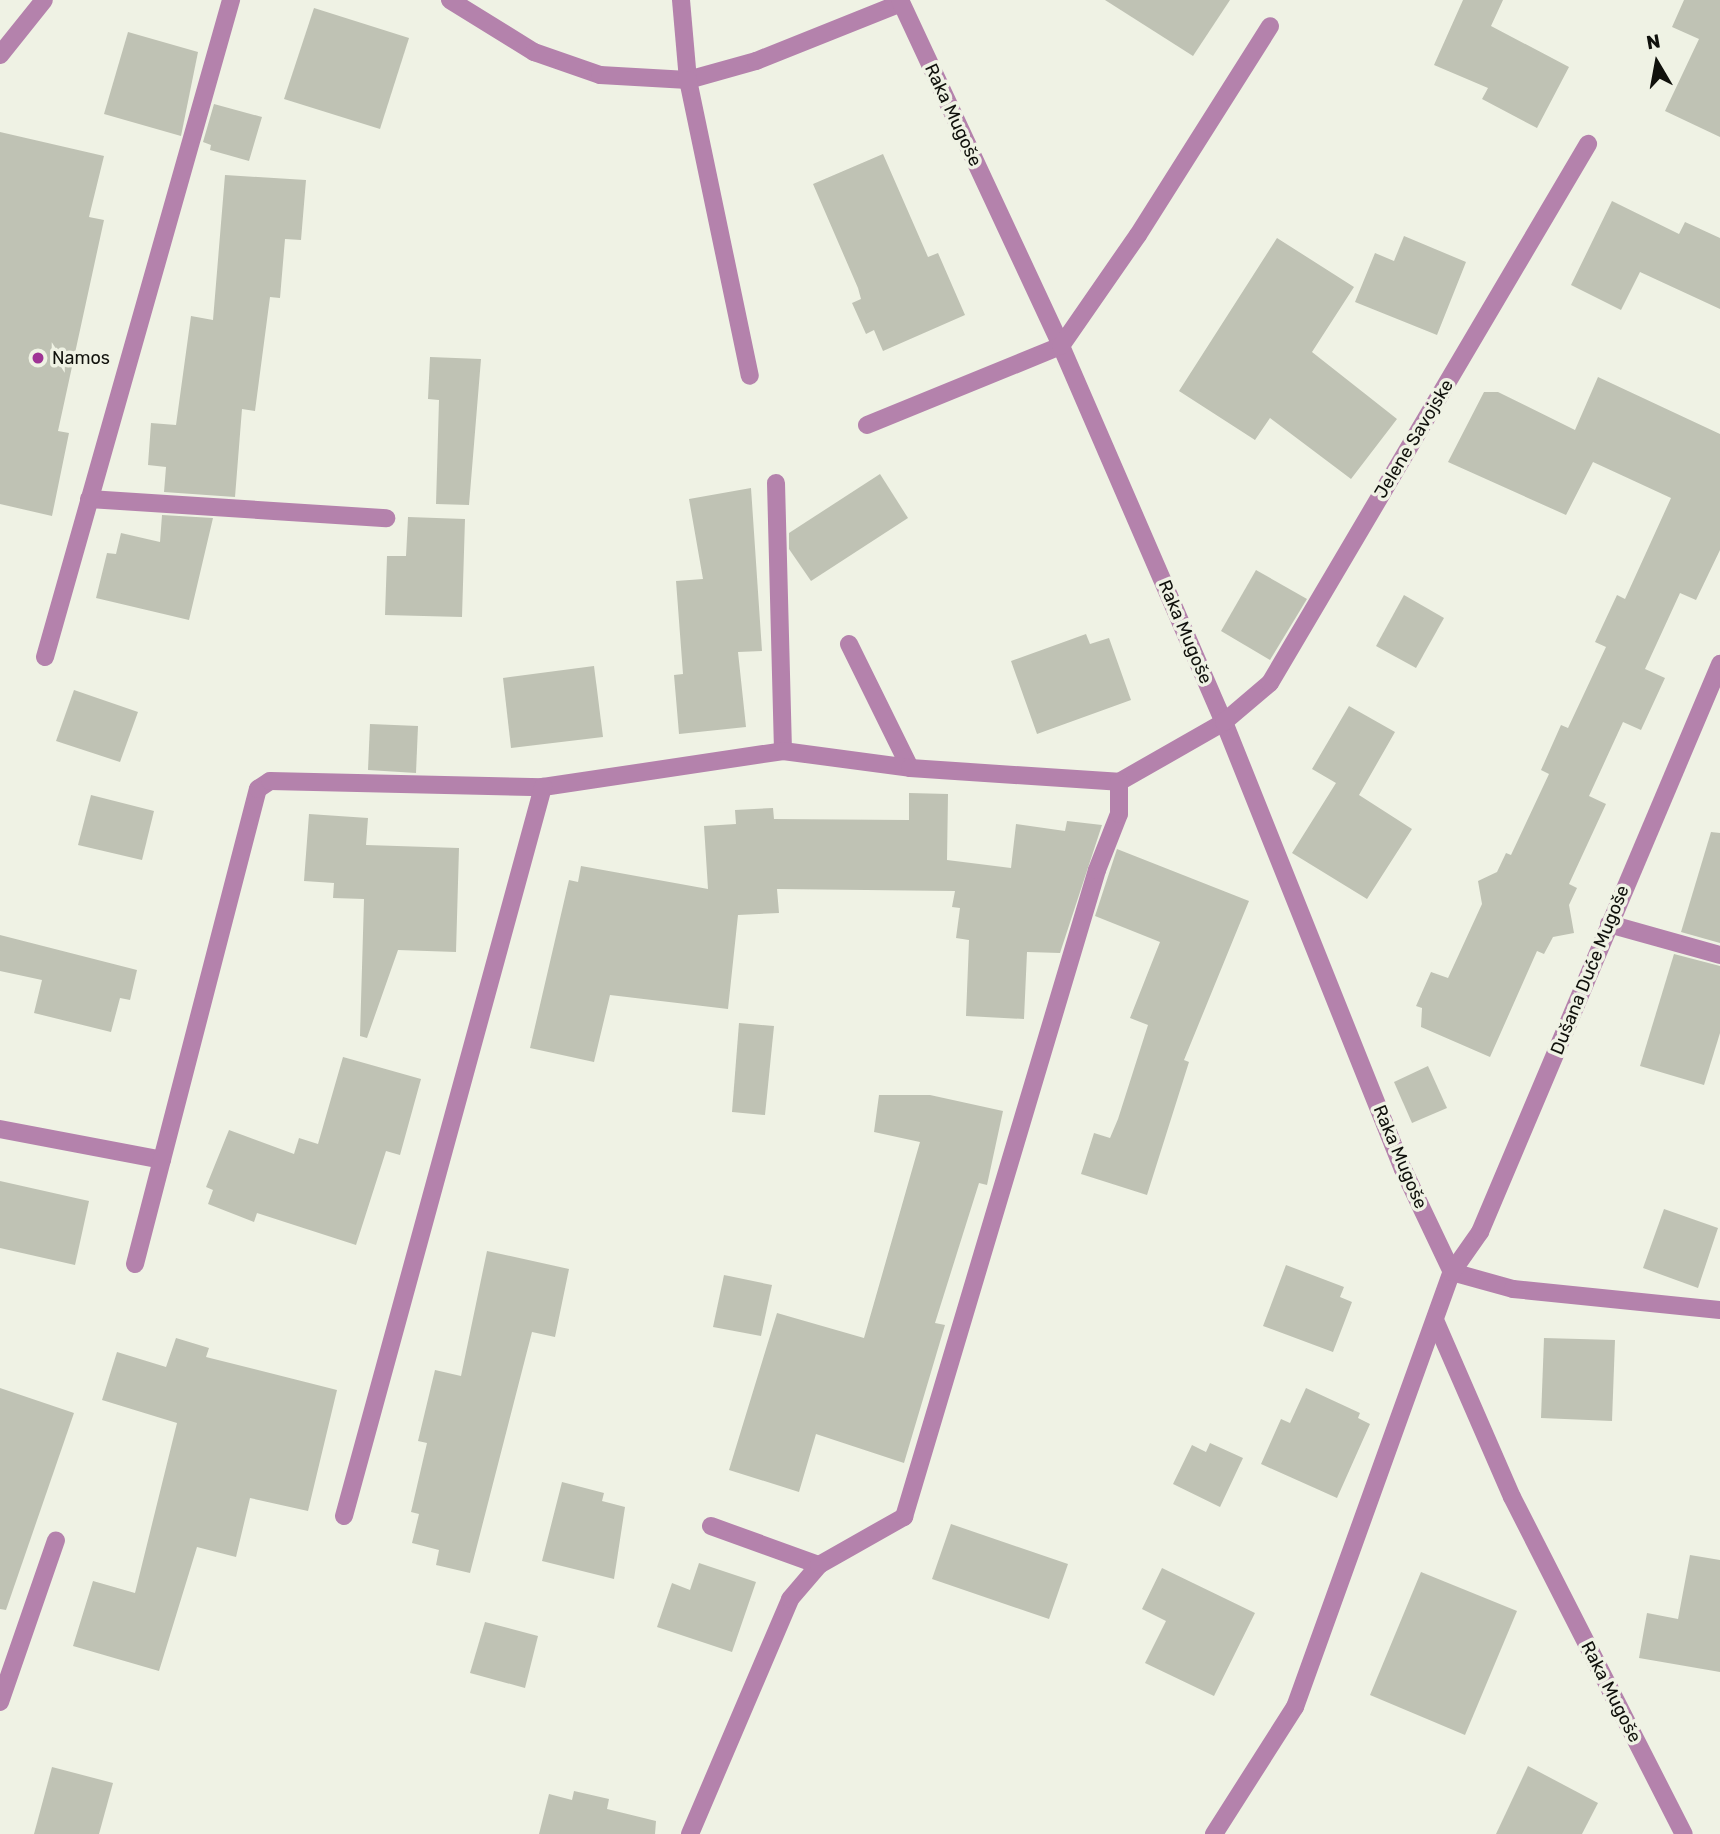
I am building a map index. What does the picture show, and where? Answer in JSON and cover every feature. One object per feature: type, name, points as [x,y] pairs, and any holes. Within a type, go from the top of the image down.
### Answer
[{"type":"street","points":[[0,55],[44,0]]},
{"type":"street","points":[[45,657],[231,0]]},
{"type":"street","points":[[450,0],[534,51],[600,75],[688,80],[756,61],[900,2]]},
{"type":"street","points":[[681,0],[688,80],[750,376]]},
{"type":"street","name":"Raka Mugoše","points":[[900,2],[1060,346],[1224,722],[1403,1169],[1452,1272]]},
{"type":"street","points":[[867,425],[1060,346],[1138,235],[1270,26]]},
{"type":"street","name":"Jelene Savojske","points":[[1119,782],[1224,722],[1270,683],[1588,144]]},
{"type":"street","points":[[776,483],[783,751]]},
{"type":"street","points":[[89,499],[386,518]]},
{"type":"street","points":[[849,644],[910,768]]},
{"type":"street","name":"Dušana Duće Mugoše","points":[[1214,1834],[1296,1707],[1452,1272],[1480,1233],[1609,924],[1715,685],[1720,664]]},
{"type":"street","points":[[135,1264],[258,789],[270,781],[543,787],[783,751],[910,768],[1119,782],[1119,814],[1097,870],[904,1517],[866,1543],[819,1564],[790,1599],[690,1834]]},
{"type":"street","points":[[344,1516],[543,787]]},
{"type":"street","points":[[1609,924],[1720,955]]},
{"type":"street","points":[[0,1129],[162,1160]]},
{"type":"street","points":[[1452,1272],[1513,1289],[1720,1310]]},
{"type":"street","name":"Raka Mugoše","points":[[1436,1320],[1506,1486],[1676,1829]]},
{"type":"street","points":[[711,1526],[819,1564]]},
{"type":"street","points":[[0,1702],[56,1540]]},
{"type":"building","points":[[1105,0],[1230,0],[1193,56]]},
{"type":"building","points":[[1463,0],[1503,0],[1491,26],[1569,67],[1537,128],[1482,99],[1488,88],[1434,65]]},
{"type":"building","points":[[1684,0],[1720,0],[1720,137],[1665,111],[1699,39],[1672,27]]},
{"type":"building","points":[[314,8],[409,38],[380,129],[284,99]]},
{"type":"building","points":[[128,32],[198,52],[181,136],[104,114]]},
{"type":"building","points":[[214,104],[262,117],[249,161],[210,150],[211,145],[203,142]]},
{"type":"building","points":[[0,132],[104,156],[89,217],[104,220],[58,431],[69,433],[52,516],[0,504]]},
{"type":"building","points":[[883,154],[928,257],[938,253],[965,315],[883,351],[874,330],[866,334],[852,303],[861,299],[858,288],[813,184]]},
{"type":"building","points":[[225,175],[306,180],[301,240],[285,239],[280,298],[270,297],[255,411],[242,409],[235,497],[164,492],[166,467],[148,465],[151,423],[176,425],[191,316],[213,320]]},
{"type":"building","points":[[1612,201],[1679,234],[1685,222],[1720,238],[1720,309],[1640,272],[1621,310],[1571,285]]},
{"type":"building","points":[[1404,236],[1466,262],[1437,335],[1355,302],[1375,253],[1394,261]]},
{"type":"building","points":[[1277,238],[1354,287],[1312,352],[1397,419],[1351,479],[1270,418],[1255,440],[1179,391]]},
{"type":"building","points":[[430,357],[481,359],[469,505],[436,504],[439,400],[428,399]]},
{"type":"building","points":[[1598,377],[1720,434],[1720,550],[1696,600],[1680,593],[1645,669],[1665,678],[1641,730],[1623,722],[1589,796],[1606,804],[1569,884],[1577,888],[1569,905],[1574,933],[1553,937],[1544,954],[1537,951],[1490,1057],[1421,1027],[1422,1008],[1416,1006],[1431,972],[1448,978],[1482,904],[1478,881],[1497,872],[1506,853],[1511,855],[1549,774],[1541,770],[1561,725],[1568,728],[1606,647],[1595,642],[1617,595],[1625,599],[1671,498],[1593,462],[1566,515],[1448,462],[1484,392],[1498,392],[1575,430]]},
{"type":"building","points":[[880,474],[908,518],[811,581],[789,549],[789,533]]},
{"type":"building","points":[[751,488],[762,651],[738,652],[746,727],[679,734],[674,675],[683,674],[676,581],[703,579],[689,499]]},
{"type":"building","points":[[162,515],[213,518],[189,620],[96,598],[107,553],[116,554],[121,533],[160,542]]},
{"type":"building","points":[[408,517],[465,519],[462,617],[385,615],[387,556],[406,556]]},
{"type":"building","points":[[1256,570],[1307,599],[1270,660],[1221,631]]},
{"type":"building","points":[[1404,595],[1444,618],[1416,668],[1376,646]]},
{"type":"building","points":[[1086,634],[1090,644],[1109,638],[1131,700],[1037,734],[1011,661]]},
{"type":"building","points":[[594,666],[603,737],[511,748],[503,678]]},
{"type":"building","points":[[74,690],[138,712],[120,762],[56,741]]},
{"type":"building","points":[[1349,706],[1395,732],[1359,795],[1412,829],[1367,899],[1292,853],[1336,783],[1312,769]]},
{"type":"building","points":[[370,724],[418,726],[416,773],[368,770]]},
{"type":"building","points":[[909,793],[948,794],[947,860],[1011,868],[1016,824],[1065,831],[1067,821],[1102,825],[1060,953],[1027,952],[1024,1019],[966,1016],[969,940],[956,938],[960,908],[952,907],[955,891],[777,889],[779,913],[738,915],[728,1009],[610,995],[594,1062],[530,1048],[569,880],[578,882],[581,866],[708,889],[704,826],[736,824],[735,810],[773,808],[774,819],[909,820]]},
{"type":"building","points":[[91,795],[154,811],[142,860],[78,845]]},
{"type":"building","points":[[309,814],[368,818],[366,845],[459,848],[456,952],[398,950],[367,1038],[360,1036],[364,899],[333,898],[334,883],[304,881]]},
{"type":"building","points":[[1711,832],[1720,833],[1720,943],[1681,932]]},
{"type":"building","points":[[1117,849],[1249,901],[1184,1060],[1189,1062],[1147,1195],[1081,1174],[1094,1133],[1110,1138],[1118,1119],[1148,1025],[1130,1018],[1160,942],[1095,916]]},
{"type":"building","points":[[0,935],[137,970],[130,1000],[120,998],[111,1032],[34,1013],[42,980],[0,971]]},
{"type":"building","points":[[1674,954],[1720,966],[1720,1033],[1704,1085],[1640,1066]]},
{"type":"building","points":[[739,1023],[774,1026],[765,1115],[732,1112]]},
{"type":"building","points":[[343,1057],[421,1079],[400,1155],[386,1151],[356,1245],[257,1213],[254,1222],[208,1204],[213,1190],[206,1187],[229,1130],[294,1154],[299,1138],[318,1144]]},
{"type":"building","points":[[1428,1066],[1447,1108],[1412,1123],[1394,1082]]},
{"type":"building","points":[[879,1095],[930,1095],[1003,1111],[987,1185],[979,1183],[935,1323],[945,1325],[904,1463],[816,1434],[799,1492],[729,1470],[777,1313],[864,1338],[920,1142],[874,1132]]},
{"type":"building","points":[[0,1181],[89,1201],[75,1265],[0,1248]]},
{"type":"building","points":[[1664,1209],[1718,1228],[1698,1288],[1643,1268]]},
{"type":"building","points":[[487,1251],[569,1269],[555,1337],[532,1332],[470,1573],[436,1565],[439,1550],[412,1543],[419,1514],[411,1512],[427,1443],[418,1441],[435,1370],[461,1376]]},
{"type":"building","points":[[1286,1265],[1344,1287],[1340,1297],[1352,1302],[1333,1352],[1263,1326]]},
{"type":"building","points":[[724,1275],[772,1285],[761,1336],[713,1327]]},
{"type":"building","points":[[176,1338],[209,1348],[206,1357],[337,1390],[308,1511],[250,1498],[236,1557],[197,1547],[159,1671],[73,1646],[93,1581],[135,1593],[177,1423],[102,1400],[117,1352],[166,1367]]},
{"type":"building","points":[[1544,1338],[1615,1340],[1612,1421],[1541,1418]]},
{"type":"building","points":[[0,1388],[74,1413],[6,1610],[0,1609]]},
{"type":"building","points":[[1306,1388],[1360,1413],[1358,1418],[1370,1424],[1337,1498],[1261,1464],[1281,1419],[1290,1423]]},
{"type":"building","points":[[1210,1443],[1243,1458],[1220,1507],[1173,1484],[1192,1445],[1206,1452]]},
{"type":"building","points":[[562,1482],[604,1493],[602,1501],[625,1507],[614,1579],[542,1561]]},
{"type":"building","points":[[951,1524],[1068,1564],[1049,1619],[932,1579]]},
{"type":"building","points":[[1690,1555],[1720,1560],[1720,1672],[1639,1658],[1647,1613],[1678,1619]]},
{"type":"building","points":[[699,1563],[756,1582],[732,1652],[657,1627],[672,1583],[690,1590]]},
{"type":"building","points":[[1162,1568],[1255,1613],[1214,1696],[1145,1663],[1166,1621],[1142,1609]]},
{"type":"building","points":[[1421,1572],[1517,1611],[1465,1735],[1370,1695]]},
{"type":"building","points":[[485,1622],[538,1636],[525,1688],[470,1673]]},
{"type":"building","points":[[1528,1766],[1598,1803],[1582,1834],[1496,1834]]},
{"type":"building","points":[[52,1767],[113,1783],[99,1834],[34,1834]]},
{"type":"building","points":[[574,1791],[609,1799],[607,1809],[656,1821],[655,1834],[539,1834],[549,1794],[572,1800]]},
{"type":"place","name":"Namos","points":[[38,358]]}]
